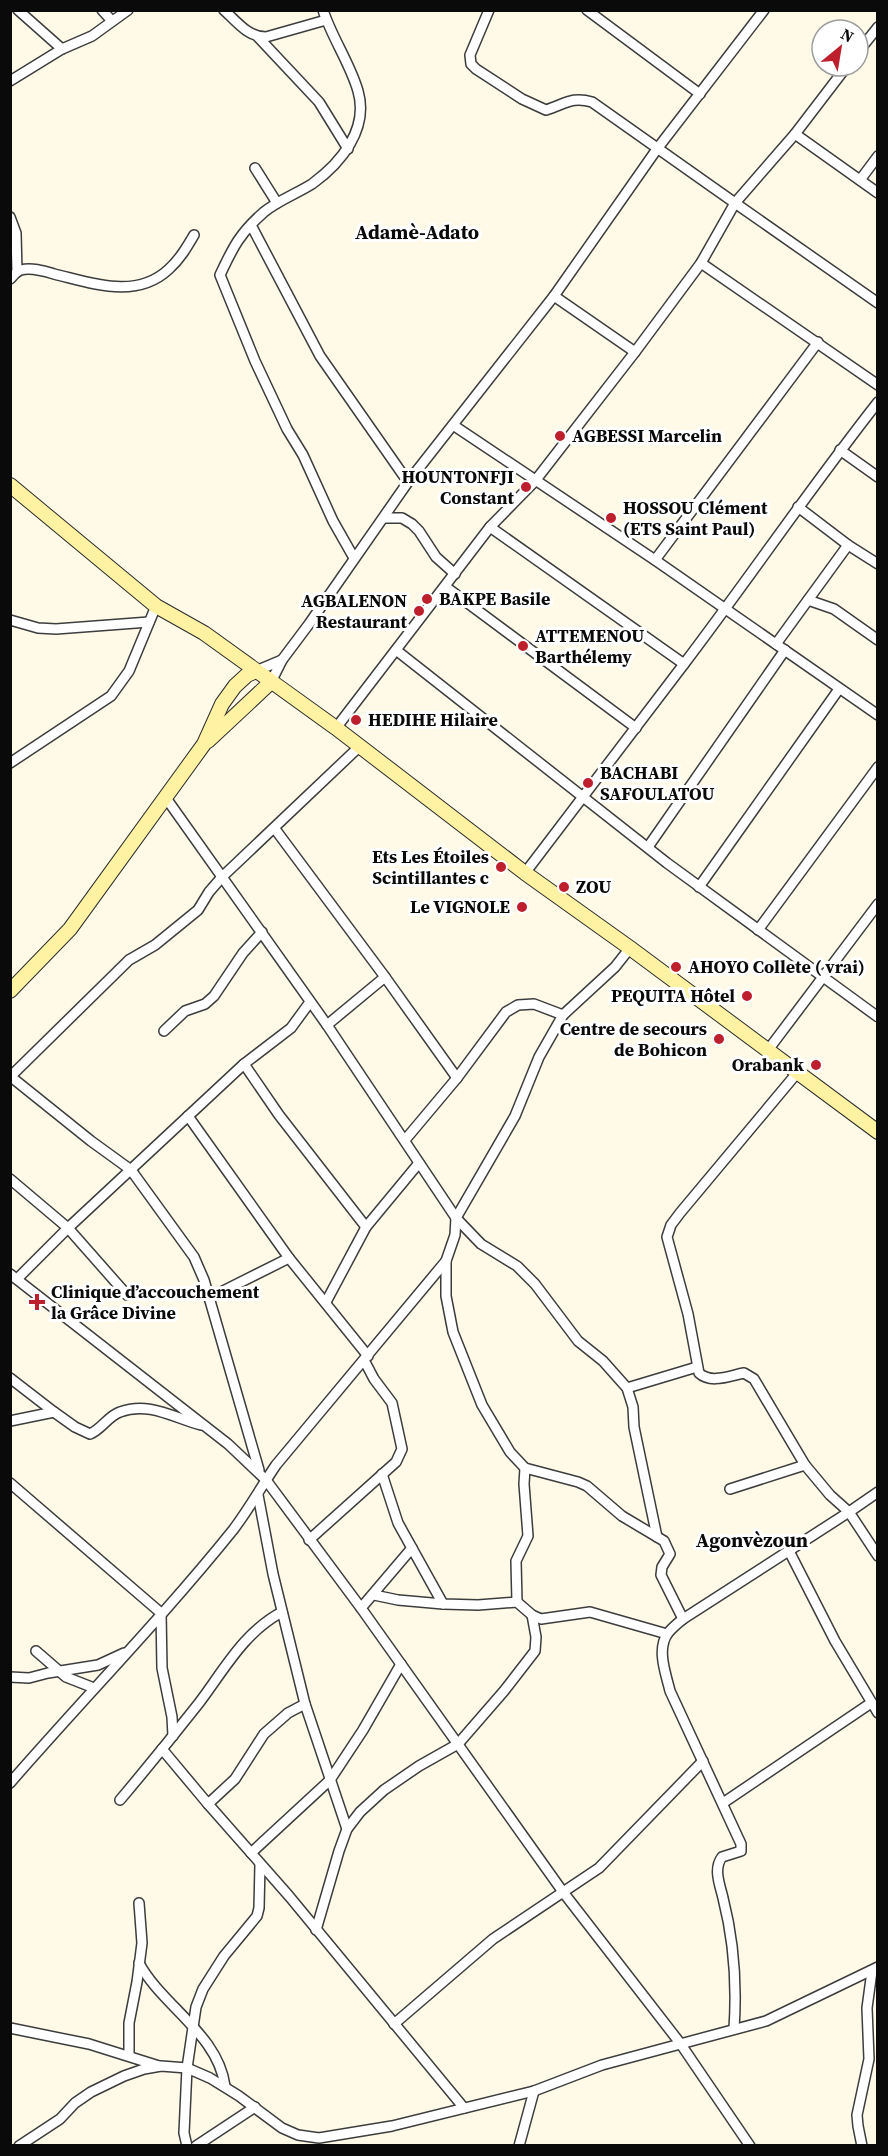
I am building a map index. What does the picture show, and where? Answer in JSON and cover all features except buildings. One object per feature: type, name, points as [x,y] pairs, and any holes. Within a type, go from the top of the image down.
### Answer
[{"type":"street","points":[[18,10],[62,49]]},
{"type":"street","points":[[102,10],[112,21]]},
{"type":"street","points":[[10,81],[62,49],[92,36],[128,10]]},
{"type":"street","points":[[224,10],[250,34],[258,37],[266,37],[325,15],[359,92],[358,128],[348,149],[331,168],[311,184],[277,203],[251,225],[233,246],[220,275],[234,314],[264,381],[287,429],[303,455],[333,521],[354,558]]},
{"type":"street","points":[[489,10],[470,55],[471,64],[476,69],[522,99],[546,110],[580,98],[592,102],[878,303]]},
{"type":"street","points":[[587,10],[700,94]]},
{"type":"street","points":[[204,744],[271,682],[282,660],[408,482],[554,296],[657,149],[764,10]]},
{"type":"street","points":[[258,37],[319,102],[348,149]]},
{"type":"street","points":[[336,728],[490,527],[535,481],[701,262],[735,203],[795,134],[838,78]]},
{"type":"street","points":[[795,134],[878,193]]},
{"type":"street","points":[[860,180],[878,156]]},
{"type":"street","points":[[255,168],[277,203]]},
{"type":"street","points":[[10,217],[16,233],[14,275]]},
{"type":"street","points":[[251,225],[320,356],[408,482]]},
{"type":"street","points":[[14,275],[24,269],[118,288],[135,286],[151,281],[168,270],[183,254],[194,235]]},
{"type":"street","points":[[701,262],[878,385]]},
{"type":"street","points":[[554,296],[634,352]]},
{"type":"street","points":[[655,560],[818,342]]},
{"type":"street","points":[[525,873],[725,610],[798,507],[878,402]]},
{"type":"street","points":[[453,425],[655,560],[878,715]]},
{"type":"street","points":[[840,450],[878,477]]},
{"type":"street","points":[[10,485],[156,606],[204,633],[336,728],[525,873],[878,1132]]},
{"type":"street","points":[[798,507],[848,545],[878,564]]},
{"type":"street","points":[[384,518],[402,519],[412,524],[436,557],[455,574]]},
{"type":"street","points":[[490,527],[684,664]]},
{"type":"street","points":[[776,644],[848,545]]},
{"type":"street","points":[[446,586],[636,728]]},
{"type":"street","points":[[808,600],[834,609],[878,640]]},
{"type":"street","points":[[10,763],[111,696],[129,671],[156,606]]},
{"type":"street","points":[[10,620],[38,628],[56,629],[149,622]]},
{"type":"street","points":[[396,650],[583,798],[822,978],[878,1017]]},
{"type":"street","points":[[648,847],[786,650]]},
{"type":"street","points":[[10,991],[70,929],[204,744],[222,704],[235,686],[247,675],[282,660]]},
{"type":"street","points":[[699,886],[839,688]]},
{"type":"street","points":[[10,1783],[233,1529],[258,1495],[263,1476],[200,1269],[194,1257],[131,1170],[11,1076],[129,960],[154,945],[198,910],[222,877],[360,746]]},
{"type":"street","points":[[758,930],[878,767]]},
{"type":"street","points":[[166,798],[327,1025],[456,1218],[481,1244],[517,1266],[535,1284],[578,1341],[603,1361],[627,1388],[633,1407],[634,1427],[657,1537]]},
{"type":"street","points":[[275,829],[457,1078]]},
{"type":"street","points":[[768,1050],[878,904]]},
{"type":"street","points":[[164,1031],[185,1011],[205,1004],[214,996],[243,953],[262,932]]},
{"type":"street","points":[[630,948],[608,974],[563,1015],[539,1057],[514,1116],[456,1218],[446,1261],[446,1296],[451,1323],[466,1370],[482,1405],[510,1452],[525,1468],[587,1486],[622,1516],[664,1541],[669,1549],[669,1558],[662,1567],[661,1575],[683,1619]]},
{"type":"street","points":[[327,1025],[385,977]]},
{"type":"street","points":[[310,1002],[291,1028],[244,1064],[14,1277],[206,1426],[263,1476],[361,1608],[563,1892],[680,2043],[750,2145]]},
{"type":"street","points":[[405,1140],[512,1007],[534,1004],[563,1015]]},
{"type":"street","points":[[244,1064],[279,1115],[366,1227]]},
{"type":"street","points":[[797,1073],[671,1225],[667,1237],[688,1314],[699,1373],[704,1378],[712,1379],[744,1373],[754,1379],[805,1465],[830,1495],[849,1512],[878,1556]]},
{"type":"street","points":[[188,1116],[289,1258],[326,1302],[366,1358],[374,1379],[392,1403],[401,1439],[400,1455],[309,1540]]},
{"type":"street","points":[[326,1302],[366,1227],[419,1163]]},
{"type":"street","points":[[10,1179],[68,1228],[127,1295]]},
{"type":"street","points":[[209,1298],[289,1258]]},
{"type":"street","points":[[263,1476],[276,1465],[446,1261]]},
{"type":"street","points":[[627,1388],[697,1367]]},
{"type":"street","points":[[10,1378],[75,1427],[90,1434],[118,1412],[146,1408],[206,1426]]},
{"type":"street","points":[[10,1421],[54,1412]]},
{"type":"street","points":[[730,1488],[805,1465]]},
{"type":"street","points":[[517,1602],[516,1562],[528,1536],[525,1468]]},
{"type":"street","points":[[382,1474],[392,1507],[443,1604]]},
{"type":"street","points":[[10,1484],[161,1613],[162,1668],[172,1717],[173,1736]]},
{"type":"street","points":[[734,2029],[736,1991],[729,1922],[717,1865],[722,1857],[742,1849],[670,1691],[663,1645],[667,1634],[683,1619],[878,1492]]},
{"type":"street","points":[[258,1495],[263,1528],[305,1704],[347,1830]]},
{"type":"street","points":[[361,1608],[412,1548]]},
{"type":"street","points":[[789,1551],[835,1641],[878,1713]]},
{"type":"street","points":[[374,1595],[398,1600],[443,1604],[478,1605],[517,1602],[532,1615],[547,1620],[590,1612],[667,1634]]},
{"type":"street","points":[[120,1800],[173,1736],[243,1642],[266,1620],[282,1612]]},
{"type":"street","points":[[316,1930],[347,1830],[360,1812],[384,1790],[419,1766],[458,1744],[497,1700],[535,1651],[536,1637],[532,1615]]},
{"type":"street","points":[[36,1651],[58,1672],[94,1688]]},
{"type":"street","points":[[10,1677],[29,1678],[98,1665],[127,1652]]},
{"type":"street","points":[[251,1853],[330,1780],[363,1730],[401,1664]]},
{"type":"street","points":[[723,1803],[871,1703]]},
{"type":"street","points":[[208,1804],[235,1779],[264,1734],[288,1713],[305,1704]]},
{"type":"street","points":[[162,1749],[464,2108]]},
{"type":"street","points":[[394,2024],[493,1940],[599,1868],[703,1761]]},
{"type":"street","points":[[188,2145],[184,2133],[187,2068],[196,2007],[203,1989],[231,1946],[257,1916],[260,1908],[260,1864]]},
{"type":"street","points":[[129,2055],[129,2023],[140,1963],[142,1929],[139,1904]]},
{"type":"street","points":[[140,1963],[153,1985],[193,2026],[218,2061],[225,2086]]},
{"type":"street","points":[[18,2145],[60,2119],[75,2103],[91,2092],[124,2076],[161,2066],[187,2068],[225,2086],[282,2128],[298,2135],[319,2138],[392,2126],[534,2091],[602,2065],[766,2021],[875,1969]]},
{"type":"street","points":[[862,2145],[857,2115],[869,2059],[867,2008],[875,1969]]},
{"type":"street","points":[[10,2028],[89,2044],[161,2066]]},
{"type":"street","points":[[519,2145],[534,2091]]},
{"type":"street","points":[[196,2145],[255,2107]]},
{"type":"place","name":"AGBESSI Marcelin","points":[[560,436]]},
{"type":"place","name":"HOUNTONFJI Constant","points":[[526,487]]},
{"type":"place","name":"HOSSOU Clément (ETS Saint Paul)","points":[[611,518]]},
{"type":"place","name":"BAKPE Basile","points":[[427,599]]},
{"type":"place","name":"AGBALENON Restaurant","points":[[419,611]]},
{"type":"place","name":"ATTEMENOU Barthélemy","points":[[523,646]]},
{"type":"place","name":"HEDIHE Hilaire","points":[[356,720]]},
{"type":"place","name":"BACHABI SAFOULATOU","points":[[588,783]]},
{"type":"place","name":"Ets Les Étoiles Scintillantes c","points":[[501,867]]},
{"type":"place","name":"ZOU","points":[[564,887]]},
{"type":"place","name":"Le VIGNOLE","points":[[522,907]]},
{"type":"place","name":"AHOYO Collete ( vrai)","points":[[676,967]]},
{"type":"place","name":"PEQUITA Hôtel","points":[[747,996]]},
{"type":"place","name":"Centre de secours de Bohicon","points":[[719,1039]]},
{"type":"place","name":"Orabank","points":[[816,1065]]},
{"type":"place","name":"Clinique d’accouchement la Grâce Divine","points":[[37,1302]]},
{"type":"district","name":"Adamè-Adato","points":[[417,232]]},
{"type":"district","name":"Agonvèzoun","points":[[752,1540]]}]
